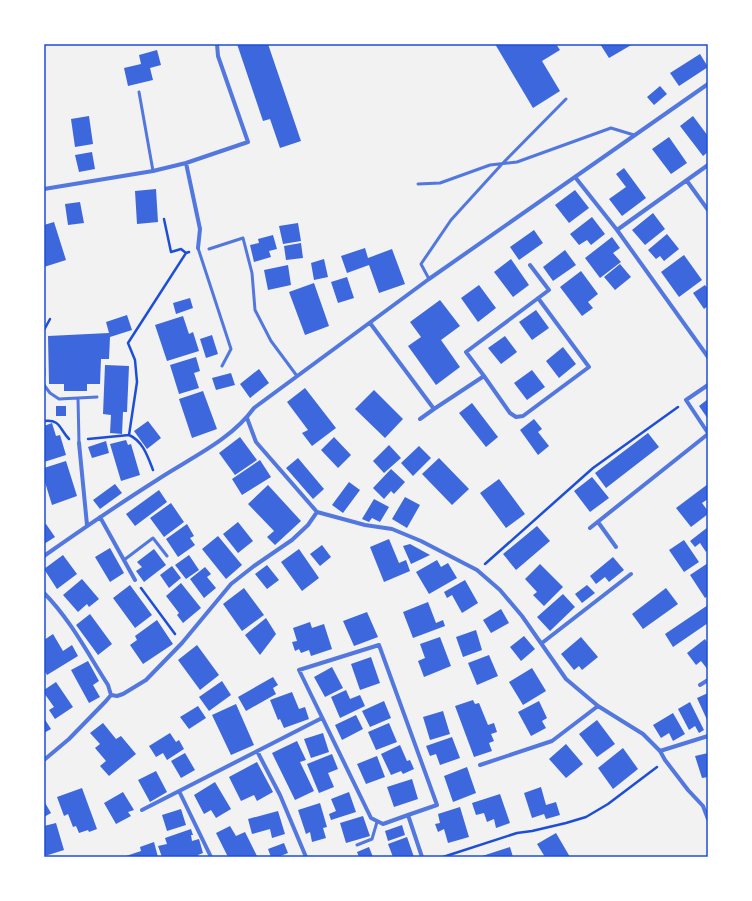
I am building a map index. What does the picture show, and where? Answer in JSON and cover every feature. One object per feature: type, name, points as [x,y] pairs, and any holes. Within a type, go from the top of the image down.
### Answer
[{"type":"street","points":[[44,189],[153,171],[186,163],[248,142],[218,56],[217,44]]},
{"type":"street","points":[[44,556],[87,525],[157,479],[228,436],[247,418],[254,408],[429,279],[708,84]]},
{"type":"street","points":[[186,163],[200,229],[198,248]]},
{"type":"street","points":[[617,230],[708,165]]},
{"type":"street","points":[[575,176],[617,230],[708,356]]},
{"type":"street","points":[[687,181],[708,210]]},
{"type":"street","points":[[530,265],[549,290],[538,298],[466,352],[510,413],[516,417],[523,416],[589,367],[538,298]]},
{"type":"street","points":[[370,323],[434,410]]},
{"type":"street","points":[[420,419],[484,376]]},
{"type":"street","points":[[590,528],[708,434],[686,400],[708,385]]},
{"type":"street","points":[[247,418],[256,442],[317,512],[365,525],[392,529],[421,541],[477,570],[500,590],[522,616],[566,679],[598,706],[643,734],[660,751],[688,790],[703,806],[708,819]]},
{"type":"street","points":[[79,443],[87,525]]},
{"type":"street","points":[[111,695],[117,696],[123,694],[146,680],[182,643],[232,584],[254,566],[292,540],[308,525],[317,512]]},
{"type":"street","points":[[100,517],[135,580]]},
{"type":"street","points":[[598,522],[616,547]]},
{"type":"street","points":[[542,643],[631,574]]},
{"type":"street","points":[[44,593],[51,599],[70,626],[108,685],[111,695]]},
{"type":"street","points":[[379,645],[437,805],[383,824],[371,818],[322,718],[299,670],[379,645]]},
{"type":"street","points":[[700,685],[708,680]]},
{"type":"street","points":[[44,760],[69,739],[111,695]]},
{"type":"street","points":[[480,765],[552,741],[598,706]]},
{"type":"street","points":[[142,810],[322,718]]},
{"type":"street","points":[[660,751],[708,736]]},
{"type":"street","points":[[256,751],[283,801],[306,857]]},
{"type":"street","points":[[179,791],[211,857]]},
{"type":"street","points":[[408,815],[422,857]]},
{"type":"lane","points":[[139,92],[153,171]]},
{"type":"lane","points":[[429,279],[422,264],[451,220],[502,164],[566,100]]},
{"type":"lane","points":[[418,184],[440,183],[490,165],[517,162],[611,128],[634,135]]},
{"type":"lane","points":[[209,249],[243,238],[252,273],[255,310],[271,342],[297,376]]},
{"type":"lane","points":[[198,248],[231,349],[222,366]]},
{"type":"lane","points":[[44,385],[50,393],[59,399],[97,397]]},
{"type":"lane","points":[[78,398],[79,443]]},
{"type":"lane","points":[[124,560],[153,538],[167,556]]},
{"type":"lane","points":[[356,845],[372,839],[377,822]]},
{"type":"path","points":[[164,219],[171,252],[181,249],[186,254]]},
{"type":"path","points":[[157,479],[145,451],[135,438],[129,435],[137,382],[135,360],[128,343],[186,254],[198,248]]},
{"type":"path","points":[[44,330],[50,319]]},
{"type":"path","points":[[477,570],[593,468],[686,400]]},
{"type":"path","points":[[135,580],[182,643]]},
{"type":"path","points":[[443,857],[517,833],[539,830],[586,817],[608,804],[665,760]]},
{"type":"building","points":[[237,44],[268,44],[301,141],[280,148],[270,119],[263,121]]},
{"type":"building","points":[[495,44],[556,44],[560,50],[542,61],[560,91],[533,108]]},
{"type":"building","points":[[600,44],[633,44],[609,58]]},
{"type":"building","points":[[157,50],[161,65],[150,68],[153,80],[128,86],[124,68],[141,64],[139,55]]},
{"type":"building","points":[[700,54],[708,67],[679,86],[670,73]]},
{"type":"building","points":[[660,86],[667,94],[654,105],[647,97]]},
{"type":"building","points":[[89,116],[93,144],[75,147],[71,119]]},
{"type":"building","points":[[693,116],[708,136],[708,152],[703,156],[680,126]]},
{"type":"building","points":[[669,137],[687,163],[671,174],[652,149]]},
{"type":"building","points":[[92,152],[95,169],[79,172],[75,155]]},
{"type":"building","points":[[624,168],[646,198],[622,216],[609,199],[626,187],[616,174]]},
{"type":"building","points":[[156,189],[158,222],[137,224],[135,191]]},
{"type":"building","points":[[575,190],[589,208],[569,223],[555,205]]},
{"type":"building","points":[[80,202],[84,223],[68,225],[65,204]]},
{"type":"building","points":[[653,213],[665,229],[645,245],[632,230]]},
{"type":"building","points":[[592,217],[605,234],[591,245],[587,240],[579,245],[570,234]]},
{"type":"building","points":[[54,222],[66,260],[44,267],[44,225]]},
{"type":"building","points":[[298,223],[301,241],[283,244],[279,226]]},
{"type":"building","points":[[534,230],[543,243],[519,260],[510,247]]},
{"type":"building","points":[[667,234],[679,249],[664,261],[660,256],[656,259],[648,250]]},
{"type":"building","points":[[273,235],[277,249],[269,251],[271,257],[254,262],[250,245],[259,243],[258,239]]},
{"type":"building","points":[[612,237],[620,248],[613,253],[621,262],[600,278],[585,258]]},
{"type":"building","points":[[301,243],[303,258],[286,260],[284,246]]},
{"type":"building","points":[[365,248],[368,258],[392,249],[405,284],[379,293],[369,265],[347,273],[341,256]]},
{"type":"building","points":[[565,250],[576,265],[553,281],[543,267]]},
{"type":"building","points":[[684,255],[702,280],[679,297],[661,272]]},
{"type":"building","points":[[324,259],[328,277],[314,280],[311,263]]},
{"type":"building","points":[[511,259],[529,285],[513,297],[494,272]]},
{"type":"building","points":[[620,264],[631,277],[615,290],[604,277]]},
{"type":"building","points":[[288,265],[291,285],[268,290],[264,270]]},
{"type":"building","points":[[581,271],[598,294],[588,302],[593,308],[582,316],[560,287]]},
{"type":"building","points":[[347,277],[354,298],[338,303],[331,282]]},
{"type":"building","points":[[314,283],[329,326],[305,335],[289,292]]},
{"type":"building","points":[[479,285],[496,308],[478,322],[461,298]]},
{"type":"building","points":[[705,285],[708,289],[708,306],[704,309],[693,293]]},
{"type":"building","points":[[190,298],[193,308],[176,314],[173,303]]},
{"type":"building","points":[[440,300],[460,326],[441,340],[460,367],[436,385],[408,346],[421,337],[410,322]]},
{"type":"building","points":[[536,310],[549,328],[532,340],[519,322]]},
{"type":"building","points":[[127,315],[132,330],[110,337],[109,359],[101,359],[100,384],[87,384],[87,391],[64,391],[64,384],[49,384],[48,336],[109,333],[106,322]]},
{"type":"building","points":[[183,316],[189,334],[193,332],[199,351],[167,361],[155,325]]},
{"type":"building","points":[[212,335],[218,354],[206,358],[200,339]]},
{"type":"building","points":[[505,336],[517,352],[501,364],[488,348]]},
{"type":"building","points":[[563,347],[576,364],[559,378],[546,361]]},
{"type":"building","points":[[196,357],[200,371],[194,373],[199,388],[179,394],[170,365]]},
{"type":"building","points":[[105,365],[129,366],[127,412],[123,412],[122,434],[110,433],[111,415],[103,414]]},
{"type":"building","points":[[259,369],[269,383],[250,398],[240,384]]},
{"type":"building","points":[[532,370],[545,387],[527,400],[514,383]]},
{"type":"building","points":[[231,373],[235,385],[216,390],[212,378]]},
{"type":"building","points":[[305,388],[336,428],[312,446],[302,433],[308,430],[287,402]]},
{"type":"building","points":[[374,390],[403,419],[385,438],[355,409]]},
{"type":"building","points":[[203,391],[217,429],[192,438],[179,399]]},
{"type":"building","points":[[708,399],[708,419],[699,406]]},
{"type":"building","points":[[472,403],[498,437],[486,447],[459,413]]},
{"type":"building","points":[[56,406],[66,406],[66,416],[56,416]]},
{"type":"building","points":[[534,419],[542,429],[538,432],[549,446],[538,455],[520,430]]},
{"type":"building","points":[[148,421],[161,438],[147,449],[134,431]]},
{"type":"building","points":[[52,423],[56,436],[60,435],[66,455],[44,462],[44,426]]},
{"type":"building","points":[[648,433],[659,447],[606,488],[595,473]]},
{"type":"building","points":[[240,437],[257,460],[235,475],[219,453]]},
{"type":"building","points":[[334,437],[351,455],[338,468],[321,450]]},
{"type":"building","points":[[126,440],[128,445],[131,444],[140,475],[121,481],[110,444]]},
{"type":"building","points":[[106,441],[109,453],[92,458],[88,447]]},
{"type":"building","points":[[389,445],[401,458],[384,473],[373,461]]},
{"type":"building","points":[[419,446],[431,458],[413,476],[401,463]]},
{"type":"building","points":[[298,458],[324,489],[313,499],[286,468]]},
{"type":"building","points":[[439,458],[469,489],[452,505],[422,474]]},
{"type":"building","points":[[260,460],[271,477],[242,495],[232,479]]},
{"type":"building","points":[[66,461],[77,496],[52,505],[44,479],[44,468]]},
{"type":"building","points":[[391,469],[405,482],[394,494],[391,491],[384,499],[373,488]]},
{"type":"building","points":[[592,477],[609,498],[590,512],[574,491]]},
{"type":"building","points":[[499,479],[525,514],[506,528],[480,493]]},
{"type":"building","points":[[349,482],[360,490],[343,513],[332,505]]},
{"type":"building","points":[[115,484],[122,493],[100,509],[93,500]]},
{"type":"building","points":[[708,484],[708,499],[702,503],[708,511],[708,514],[691,527],[676,508]]},
{"type":"building","points":[[268,485],[301,521],[275,545],[267,537],[274,531],[248,504]]},
{"type":"building","points":[[159,490],[167,502],[135,526],[126,514]]},
{"type":"building","points":[[405,497],[420,505],[407,528],[392,519]]},
{"type":"building","points":[[374,499],[389,507],[380,522],[372,518],[369,522],[362,519]]},
{"type":"building","points":[[171,503],[184,522],[164,537],[150,518]]},
{"type":"building","points":[[238,522],[253,541],[238,553],[223,534]]},
{"type":"building","points":[[46,524],[55,537],[44,544],[44,525]]},
{"type":"building","points":[[187,524],[194,536],[190,538],[195,545],[178,557],[166,539]]},
{"type":"building","points":[[537,526],[550,541],[516,570],[503,554]]},
{"type":"building","points":[[708,527],[708,550],[706,552],[700,543],[695,547],[690,541]]},
{"type":"building","points":[[218,536],[242,565],[226,579],[202,549]]},
{"type":"building","points":[[389,539],[399,563],[406,560],[410,571],[384,582],[370,547]]},
{"type":"building","points":[[684,540],[699,562],[684,572],[669,550]]},
{"type":"building","points":[[410,544],[430,555],[411,564],[403,546]]},
{"type":"building","points":[[322,545],[331,557],[320,566],[310,554]]},
{"type":"building","points":[[110,548],[124,573],[110,582],[95,557]]},
{"type":"building","points":[[154,549],[166,565],[144,582],[136,571],[142,567],[137,562]]},
{"type":"building","points":[[299,549],[319,578],[302,591],[281,562]]},
{"type":"building","points":[[63,555],[77,574],[57,589],[44,569]]},
{"type":"building","points":[[189,555],[199,570],[186,579],[175,565]]},
{"type":"building","points":[[613,557],[624,570],[609,582],[605,577],[596,584],[590,576]]},
{"type":"building","points":[[437,560],[441,567],[448,563],[457,578],[429,594],[416,572]]},
{"type":"building","points":[[708,563],[708,596],[705,598],[690,575]]},
{"type":"building","points":[[540,564],[563,587],[544,606],[533,595],[537,592],[525,579]]},
{"type":"building","points":[[267,565],[279,580],[267,589],[255,574]]},
{"type":"building","points":[[172,566],[181,578],[169,588],[160,575]]},
{"type":"building","points":[[205,567],[211,574],[207,577],[216,588],[204,598],[190,579]]},
{"type":"building","points":[[82,579],[99,599],[89,607],[87,604],[78,612],[63,595]]},
{"type":"building","points":[[465,580],[478,603],[462,613],[452,595],[447,598],[444,592]]},
{"type":"building","points":[[181,583],[201,608],[183,623],[177,615],[179,613],[166,596]]},
{"type":"building","points":[[130,585],[152,615],[135,628],[113,598]]},
{"type":"building","points":[[587,585],[595,593],[582,603],[575,594]]},
{"type":"building","points":[[244,588],[264,615],[242,631],[223,604]]},
{"type":"building","points":[[666,588],[678,604],[643,629],[632,614]]},
{"type":"building","points":[[563,594],[575,607],[550,631],[537,617]]},
{"type":"building","points":[[428,602],[436,623],[443,620],[445,626],[413,638],[403,612]]},
{"type":"building","points":[[708,605],[708,623],[673,647],[665,634]]},
{"type":"building","points":[[501,609],[509,623],[491,633],[483,620]]},
{"type":"building","points":[[367,612],[378,637],[354,646],[343,621]]},
{"type":"building","points":[[90,614],[112,644],[98,655],[76,625]]},
{"type":"building","points":[[266,618],[276,634],[260,655],[245,635]]},
{"type":"building","points":[[157,620],[173,644],[143,664],[130,645],[137,640],[135,636]]},
{"type":"building","points":[[310,622],[312,628],[324,624],[332,649],[311,656],[309,650],[301,653],[299,649],[295,651],[292,642],[297,641],[293,628]]},
{"type":"building","points":[[476,630],[482,650],[463,657],[456,637]]},
{"type":"building","points":[[53,634],[63,651],[72,645],[78,656],[47,675],[44,670],[44,640]]},
{"type":"building","points":[[524,636],[535,649],[521,661],[510,647]]},
{"type":"building","points":[[440,637],[451,666],[424,677],[418,661],[425,658],[420,644]]},
{"type":"building","points":[[581,637],[598,657],[582,670],[579,666],[574,670],[561,654]]},
{"type":"building","points":[[705,639],[708,644],[708,670],[701,661],[696,665],[687,653]]},
{"type":"building","points":[[197,645],[219,675],[200,690],[178,660]]},
{"type":"building","points":[[489,655],[498,676],[477,685],[468,663]]},
{"type":"building","points":[[371,657],[380,683],[360,690],[351,664]]},
{"type":"building","points":[[88,661],[99,681],[93,685],[100,697],[89,703],[71,670]]},
{"type":"building","points":[[332,667],[343,688],[325,697],[314,677]]},
{"type":"building","points":[[532,668],[546,691],[523,705],[509,682]]},
{"type":"building","points":[[273,677],[278,685],[273,688],[276,694],[246,711],[238,697]]},
{"type":"building","points":[[222,681],[231,695],[209,711],[199,697]]},
{"type":"building","points":[[56,682],[73,707],[55,719],[49,710],[54,707],[44,693],[44,690]]},
{"type":"building","points":[[346,690],[350,699],[360,695],[365,706],[340,718],[331,697]]},
{"type":"building","points":[[292,692],[299,709],[305,707],[309,719],[284,728],[280,719],[278,720],[270,700]]},
{"type":"building","points":[[708,693],[708,722],[697,698]]},
{"type":"building","points":[[473,700],[475,704],[479,703],[488,725],[494,723],[497,732],[491,734],[494,741],[489,743],[492,751],[474,757],[455,706]]},
{"type":"building","points":[[384,701],[391,718],[370,727],[362,711]]},
{"type":"building","points":[[539,701],[547,718],[542,721],[546,728],[531,736],[518,712]]},
{"type":"building","points":[[690,702],[704,730],[699,733],[695,726],[689,730],[678,709]]},
{"type":"building","points":[[236,704],[254,745],[231,755],[212,715]]},
{"type":"building","points":[[198,706],[206,718],[189,729],[180,717]]},
{"type":"building","points":[[443,711],[450,734],[430,740],[423,717]]},
{"type":"building","points":[[673,713],[685,734],[673,741],[669,733],[661,738],[653,725]]},
{"type":"building","points":[[356,715],[363,729],[342,740],[335,725]]},
{"type":"building","points":[[44,718],[51,729],[44,733]]},
{"type":"building","points":[[597,720],[615,744],[597,757],[579,734]]},
{"type":"building","points":[[103,723],[116,739],[121,736],[136,754],[109,776],[100,766],[106,761],[95,748],[100,744],[90,733]]},
{"type":"building","points":[[389,723],[397,742],[376,750],[368,732]]},
{"type":"building","points":[[170,733],[176,742],[179,740],[184,749],[167,760],[163,753],[156,757],[149,746]]},
{"type":"building","points":[[323,733],[329,752],[311,758],[304,739]]},
{"type":"building","points":[[452,737],[460,758],[440,765],[436,754],[430,756],[426,746]]},
{"type":"building","points":[[297,741],[306,760],[300,762],[314,791],[295,800],[272,753]]},
{"type":"building","points":[[566,744],[583,764],[566,778],[549,759]]},
{"type":"building","points":[[400,745],[407,761],[410,760],[414,769],[403,774],[401,771],[391,775],[381,754]]},
{"type":"building","points":[[623,748],[638,769],[613,789],[598,768]]},
{"type":"building","points":[[185,753],[195,770],[181,778],[171,761]]},
{"type":"building","points":[[708,753],[708,777],[702,778],[695,756]]},
{"type":"building","points":[[332,754],[338,769],[328,773],[334,787],[319,793],[307,764]]},
{"type":"building","points":[[377,756],[385,777],[366,784],[357,764]]},
{"type":"building","points":[[257,762],[273,792],[257,801],[254,795],[241,801],[229,777]]},
{"type":"building","points":[[467,767],[476,793],[453,802],[444,776]]},
{"type":"building","points":[[156,771],[167,792],[150,802],[138,780]]},
{"type":"building","points":[[412,779],[418,799],[394,807],[387,787]]},
{"type":"building","points":[[215,782],[231,809],[216,818],[211,810],[204,814],[194,795]]},
{"type":"building","points":[[541,787],[546,805],[556,802],[560,815],[546,819],[544,814],[532,818],[524,793]]},
{"type":"building","points":[[82,788],[97,829],[79,833],[76,826],[73,827],[68,814],[64,816],[57,797]]},
{"type":"building","points":[[123,792],[134,810],[128,812],[131,816],[116,824],[104,803]]},
{"type":"building","points":[[349,792],[356,812],[331,820],[329,814],[336,811],[331,799]]},
{"type":"building","points":[[500,794],[510,823],[496,828],[494,819],[487,822],[484,813],[476,815],[472,803]]},
{"type":"building","points":[[44,801],[51,813],[44,817]]},
{"type":"building","points":[[320,803],[327,827],[323,828],[326,838],[312,842],[310,832],[306,834],[298,810]]},
{"type":"building","points":[[460,807],[469,837],[448,843],[444,829],[438,832],[435,824],[440,823],[438,814]]},
{"type":"building","points":[[181,809],[186,825],[167,831],[162,815]]},
{"type":"building","points":[[278,811],[285,834],[272,838],[270,829],[252,834],[248,819]]},
{"type":"building","points":[[363,816],[370,836],[346,843],[340,823]]},
{"type":"building","points":[[56,823],[64,850],[45,856],[44,826]]},
{"type":"building","points":[[402,825],[405,835],[388,841],[385,831]]},
{"type":"building","points":[[230,826],[236,836],[245,832],[257,856],[228,857],[216,833]]},
{"type":"building","points":[[191,829],[193,835],[191,835],[192,841],[199,839],[203,853],[198,855],[199,857],[162,857],[158,846],[167,844],[165,838]]},
{"type":"building","points":[[556,833],[570,857],[545,857],[537,844]]},
{"type":"building","points":[[407,837],[414,857],[393,857],[388,844]]},
{"type":"building","points":[[154,842],[158,857],[123,857],[141,851],[140,847]]},
{"type":"building","points":[[284,843],[288,853],[278,857],[271,857],[268,849]]},
{"type":"building","points":[[369,847],[373,857],[359,857],[357,852]]},
{"type":"building","points":[[510,847],[513,857],[479,857]]}]
